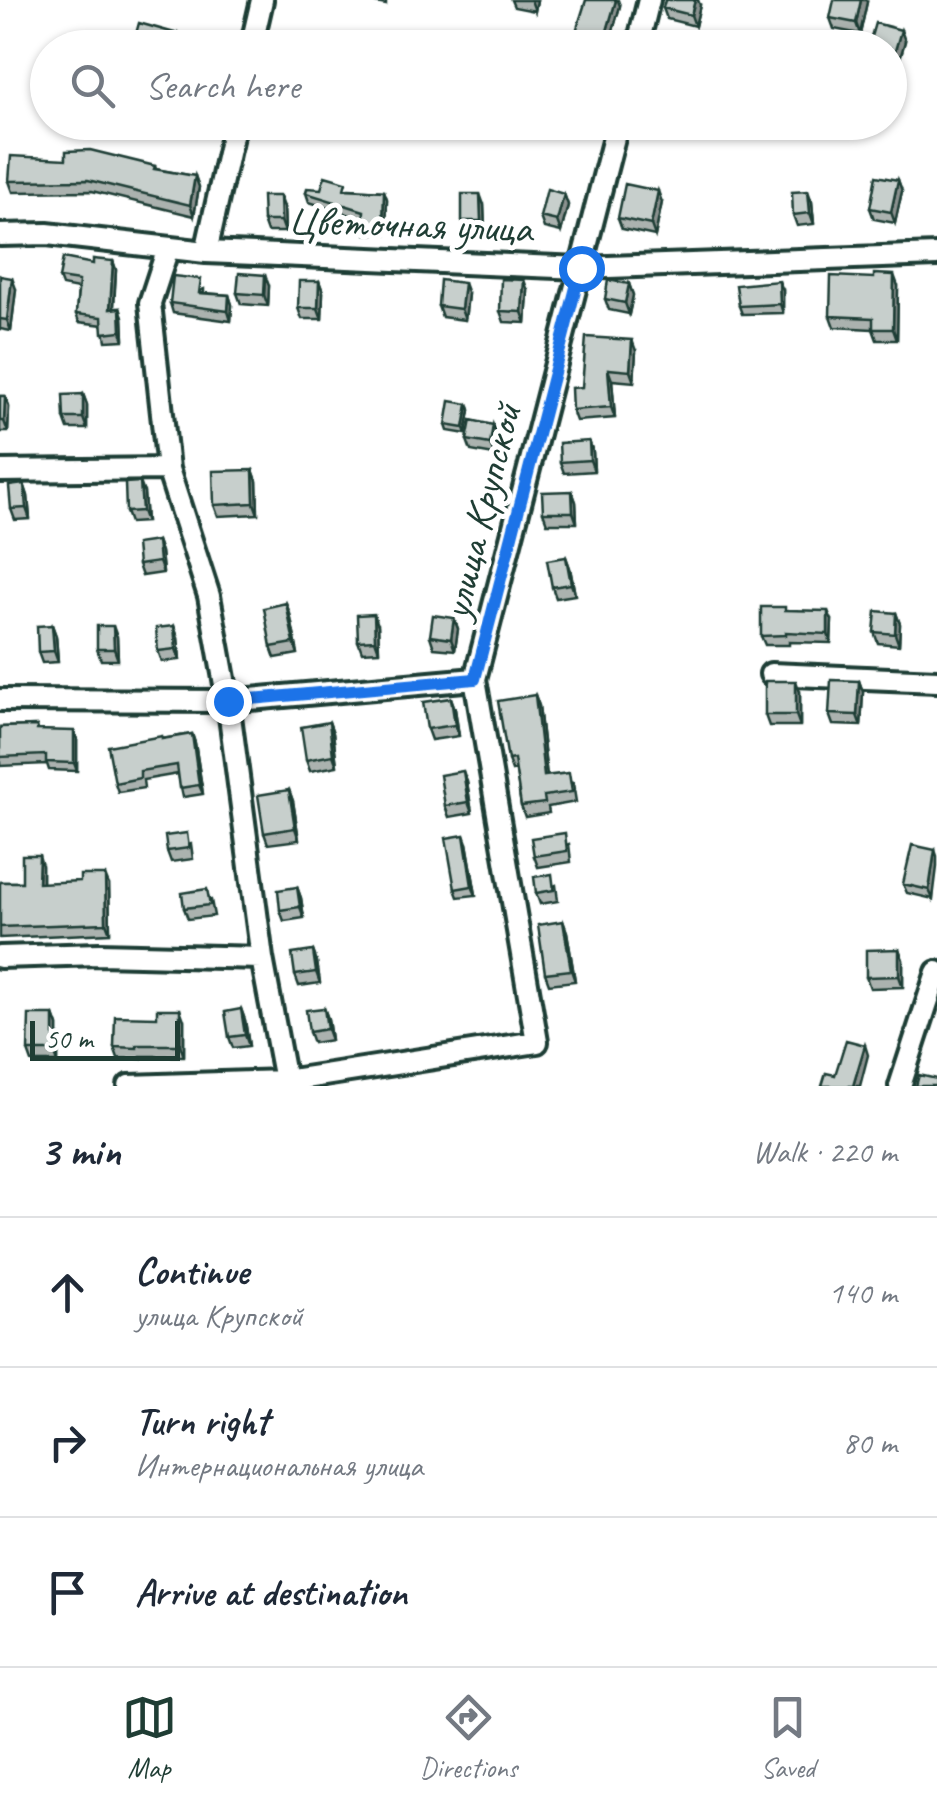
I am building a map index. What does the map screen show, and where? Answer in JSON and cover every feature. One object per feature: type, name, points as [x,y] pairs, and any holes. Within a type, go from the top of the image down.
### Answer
[{"type":"street","points":[[255,30],[262,0]]},
{"type":"street","points":[[642,30],[649,0]]},
{"type":"street","points":[[206,252],[230,140]]},
{"type":"street","name":"улица Крупской","points":[[285,1084],[537,1042],[475,679],[613,140]]},
{"type":"street","name":"Цветочная улица","points":[[0,234],[46,234],[206,252],[581,268],[937,255]]},
{"type":"street","points":[[129,1086],[285,1084],[262,958],[228,701],[209,596],[168,469],[150,303],[168,248]]},
{"type":"street","points":[[0,471],[168,469]]},
{"type":"street","points":[[771,674],[937,681]]},
{"type":"street","points":[[0,700],[228,701],[475,679]]},
{"type":"street","points":[[0,958],[98,954],[262,958]]},
{"type":"street","points":[[900,1086],[928,1022],[937,972]]},
{"type":"building","points":[[586,0],[616,0],[607,30],[576,30]]},
{"type":"building","points":[[665,0],[695,0],[691,15],[663,8]]},
{"type":"building","points":[[834,0],[861,0],[856,23],[830,18]]},
{"type":"building","points":[[139,23],[164,30],[137,30]]},
{"type":"building","points":[[875,23],[901,30],[873,30]]},
{"type":"building","points":[[90,150],[155,166],[154,169],[195,176],[190,205],[88,180],[9,181],[11,156],[66,159],[66,151]]},
{"type":"building","points":[[325,176],[346,182],[344,189],[384,191],[383,226],[363,225],[364,211],[306,193],[307,188],[321,189]]},
{"type":"building","points":[[876,176],[898,180],[891,212],[870,208]]},
{"type":"building","points":[[625,184],[658,191],[651,225],[618,218]]},
{"type":"building","points":[[547,189],[564,194],[557,221],[540,217]]},
{"type":"building","points":[[808,191],[810,213],[793,215],[792,192]]},
{"type":"building","points":[[462,194],[480,194],[481,221],[462,221]]},
{"type":"building","points":[[262,196],[280,196],[281,221],[263,221]]},
{"type":"building","points":[[63,258],[93,264],[93,259],[113,261],[110,309],[120,308],[121,331],[103,333],[102,317],[76,314],[79,281],[59,278]]},
{"type":"building","points":[[239,273],[265,275],[264,295],[237,293]]},
{"type":"building","points":[[874,274],[894,275],[893,329],[873,329],[873,318],[830,316],[831,276],[874,278]]},
{"type":"building","points":[[0,276],[12,278],[7,320],[0,319]]},
{"type":"building","points":[[173,276],[201,279],[199,293],[229,295],[228,311],[170,303]]},
{"type":"building","points":[[501,279],[524,280],[522,312],[500,311]]},
{"type":"building","points":[[440,280],[464,283],[461,309],[438,306]]},
{"type":"building","points":[[608,280],[629,284],[625,303],[605,299]]},
{"type":"building","points":[[299,281],[319,281],[318,308],[298,308]]},
{"type":"building","points":[[779,281],[780,304],[739,306],[736,285]]},
{"type":"building","points":[[586,337],[632,340],[630,371],[608,369],[611,407],[572,410],[571,388],[582,387]]},
{"type":"building","points":[[83,394],[83,418],[64,418],[63,395]]},
{"type":"building","points":[[0,396],[5,396],[4,421],[0,421]]},
{"type":"building","points":[[450,401],[468,404],[464,428],[446,425]]},
{"type":"building","points":[[471,420],[493,425],[490,444],[467,440]]},
{"type":"building","points":[[589,441],[590,460],[560,462],[559,443]]},
{"type":"building","points":[[253,470],[254,503],[214,505],[213,471]]},
{"type":"building","points":[[140,482],[142,511],[126,512],[125,483]]},
{"type":"building","points":[[24,484],[26,508],[11,509],[9,486]]},
{"type":"building","points":[[572,491],[573,512],[543,512],[542,492]]},
{"type":"building","points":[[157,541],[159,562],[138,565],[136,544]]},
{"type":"building","points":[[566,557],[571,584],[552,587],[547,560]]},
{"type":"building","points":[[286,603],[294,643],[271,647],[264,608]]},
{"type":"building","points":[[761,607],[828,611],[828,634],[786,632],[761,636]]},
{"type":"building","points":[[876,611],[896,613],[895,634],[874,632]]},
{"type":"building","points":[[374,614],[375,640],[358,641],[357,615]]},
{"type":"building","points":[[433,615],[454,618],[451,639],[430,636]]},
{"type":"building","points":[[52,625],[54,651],[38,652],[37,626]]},
{"type":"building","points":[[97,626],[113,626],[114,649],[97,649]]},
{"type":"building","points":[[174,626],[176,649],[158,651],[156,628]]},
{"type":"building","points":[[831,680],[859,681],[857,715],[829,714]]},
{"type":"building","points":[[765,681],[796,681],[796,715],[765,715]]},
{"type":"building","points":[[535,695],[544,776],[569,773],[572,792],[544,796],[545,803],[521,806],[514,759],[508,760],[498,701]]},
{"type":"building","points":[[451,698],[455,725],[427,729],[423,702]]},
{"type":"building","points":[[329,722],[333,755],[306,760],[301,727]]},
{"type":"building","points":[[37,726],[37,730],[74,731],[74,763],[46,762],[46,755],[0,757],[0,727]]},
{"type":"building","points":[[192,734],[199,785],[180,788],[177,765],[140,771],[140,778],[115,783],[108,746]]},
{"type":"building","points":[[463,771],[468,802],[445,806],[440,775]]},
{"type":"building","points":[[289,790],[295,828],[264,833],[258,795]]},
{"type":"building","points":[[187,833],[189,848],[167,851],[165,836]]},
{"type":"building","points":[[565,833],[567,851],[534,856],[531,838]]},
{"type":"building","points":[[464,835],[472,886],[455,889],[446,838]]},
{"type":"building","points":[[912,845],[935,850],[929,890],[903,884]]},
{"type":"building","points":[[22,855],[39,855],[38,883],[105,875],[106,923],[0,927],[0,882],[22,882]]},
{"type":"building","points":[[552,874],[554,890],[536,893],[534,877]]},
{"type":"building","points":[[297,887],[300,907],[280,910],[278,890]]},
{"type":"building","points":[[207,889],[210,905],[184,908],[182,893]]},
{"type":"building","points":[[563,921],[571,970],[545,973],[538,925]]},
{"type":"building","points":[[899,949],[899,976],[866,977],[866,950]]},
{"type":"building","points":[[313,951],[316,972],[295,975],[292,954]]},
{"type":"building","points":[[324,1008],[327,1029],[309,1032],[306,1010]]},
{"type":"building","points":[[157,1009],[180,1009],[180,1045],[114,1047],[115,1016],[157,1017]]},
{"type":"building","points":[[241,1009],[245,1035],[229,1037],[225,1012]]},
{"type":"building","points":[[29,1015],[54,1015],[54,1051],[28,1051]]},
{"type":"building","points":[[846,1040],[865,1045],[853,1086],[822,1086],[826,1073],[835,1075]]},
{"type":"building","points":[[919,1075],[937,1079],[937,1086],[916,1086]]},
{"type":"route","points":[[228,701],[475,679],[581,268]]}]
